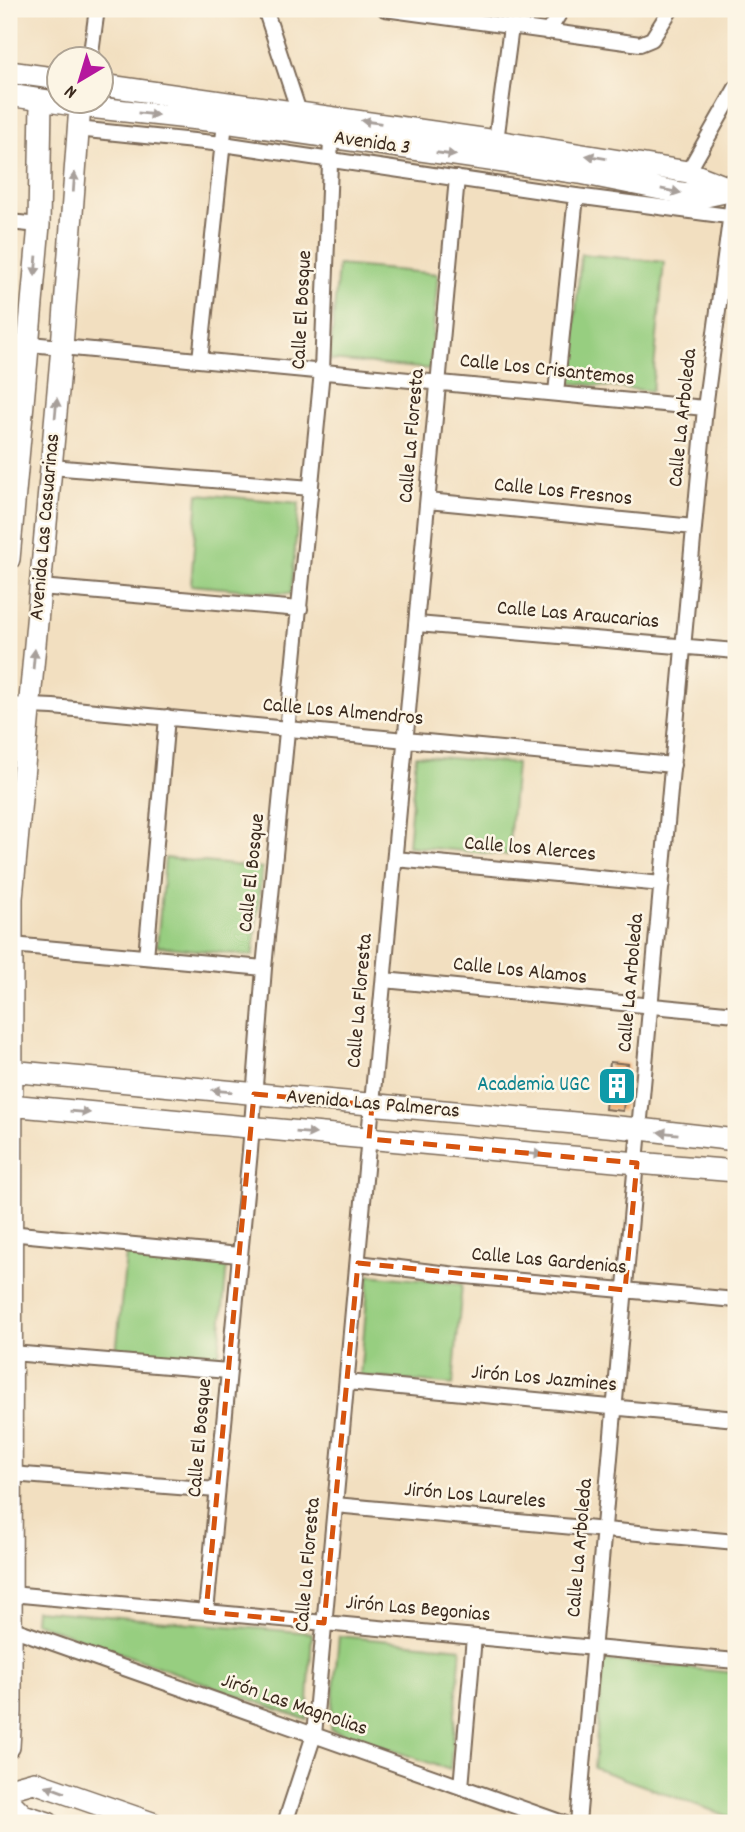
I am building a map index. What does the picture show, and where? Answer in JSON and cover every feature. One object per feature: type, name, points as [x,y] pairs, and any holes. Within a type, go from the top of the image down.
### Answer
[{"type":"street","points":[[92,46],[97,9]]},
{"type":"street","points":[[265,9],[299,112]]},
{"type":"street","points":[[385,9],[468,15],[511,27],[640,44],[652,39],[671,9]]},
{"type":"street","points":[[548,32],[562,9]]},
{"type":"street","points":[[496,141],[511,27]]},
{"type":"street","points":[[9,72],[46,77]]},
{"type":"street","name":"Avenida 3","points":[[116,87],[496,141],[688,172],[735,190]]},
{"type":"street","points":[[688,172],[736,88]]},
{"type":"street","name":"Avenida 3","points":[[9,95],[46,101]]},
{"type":"street","name":"Avenida Las Casuarinas","points":[[9,559],[19,343],[39,225],[41,100]]},
{"type":"street","name":"Avenida 3","points":[[116,110],[225,122],[331,148],[580,173],[706,196],[735,190]]},
{"type":"street","name":"Avenida Las Casuarinas","points":[[9,1747],[12,1353],[10,1071],[12,898],[19,706],[40,587],[62,346],[79,116]]},
{"type":"street","points":[[200,360],[225,122]]},
{"type":"street","points":[[77,129],[223,144],[331,148],[457,178],[733,216]]},
{"type":"street","name":"Calle El Bosque","points":[[206,1612],[264,968],[322,371],[331,148]]},
{"type":"street","name":"Calle La Floresta","points":[[285,1823],[314,1735],[457,178]]},
{"type":"street","name":"Calle La Arboleda","points":[[578,1823],[705,408],[735,190]]},
{"type":"street","points":[[555,393],[576,196]]},
{"type":"street","points":[[9,222],[39,225]]},
{"type":"street","name":"Calle Los Crisantemos","points":[[19,343],[705,408]]},
{"type":"street","points":[[51,467],[311,488]]},
{"type":"street","name":"Calle Los Fresnos","points":[[428,501],[694,527]]},
{"type":"street","points":[[40,587],[300,609]]},
{"type":"street","name":"Calle Las Araucarias","points":[[417,624],[736,651]]},
{"type":"street","name":"Calle Los Almendros","points":[[19,706],[167,717],[673,765]]},
{"type":"street","points":[[146,957],[167,717]]},
{"type":"street","name":"Calle los Alerces","points":[[395,859],[662,884]]},
{"type":"street","points":[[12,945],[264,968]]},
{"type":"street","name":"Calle Los Alamos","points":[[384,980],[736,1014]]},
{"type":"street","name":"Avenida Las Palmeras","points":[[10,1071],[736,1140]]},
{"type":"street","name":"Avenida Las Palmeras","points":[[10,1105],[736,1171]]},
{"type":"street","points":[[10,1233],[239,1255]]},
{"type":"street","name":"Calle Las Gardenias","points":[[358,1263],[465,1276],[736,1300]]},
{"type":"street","points":[[12,1353],[228,1371]]},
{"type":"street","name":"Jirón Los Jazmines","points":[[347,1382],[736,1419]]},
{"type":"street","points":[[11,1474],[217,1490]]},
{"type":"street","name":"Jirón Los Laureles","points":[[335,1505],[736,1542]]},
{"type":"street","name":"Jirón Las Begonias","points":[[11,1594],[736,1661]]},
{"type":"street","name":"Jirón Las Magnolias","points":[[11,1628],[563,1823]]},
{"type":"street","points":[[461,1787],[474,1637]]},
{"type":"street","points":[[9,1789],[34,1782],[152,1823]]},
{"type":"street","points":[[9,1801],[23,1815],[48,1823]]},
{"type":"highlighted area","points":[[254,1094],[372,1105],[369,1139],[637,1163],[625,1290],[358,1263],[324,1623],[206,1612]]},
{"type":"green space","points":[[581,254],[664,262],[652,391],[569,383]]},
{"type":"green space","points":[[338,265],[438,274],[430,369],[330,360]]},
{"type":"green space","points":[[198,494],[299,503],[291,594],[191,585]]},
{"type":"green space","points":[[416,755],[516,764],[508,855],[408,846]]},
{"type":"green space","points":[[165,858],[262,868],[253,956],[157,946]]},
{"type":"green space","points":[[126,1255],[227,1264],[218,1364],[116,1354]]},
{"type":"green space","points":[[369,1275],[462,1284],[453,1385],[360,1376]]},
{"type":"green space","points":[[35,1610],[312,1633],[307,1720],[34,1622]]},
{"type":"green space","points":[[339,1636],[461,1648],[450,1770],[330,1729]]},
{"type":"green space","points":[[603,1660],[736,1673],[736,1819],[594,1768]]},
{"type":"building","name":"Academia UGC","points":[[610,1062],[628,1064],[623,1111],[605,1109]]},
{"type":"place","name":"Academia UGC","points":[[617,1086]]}]
